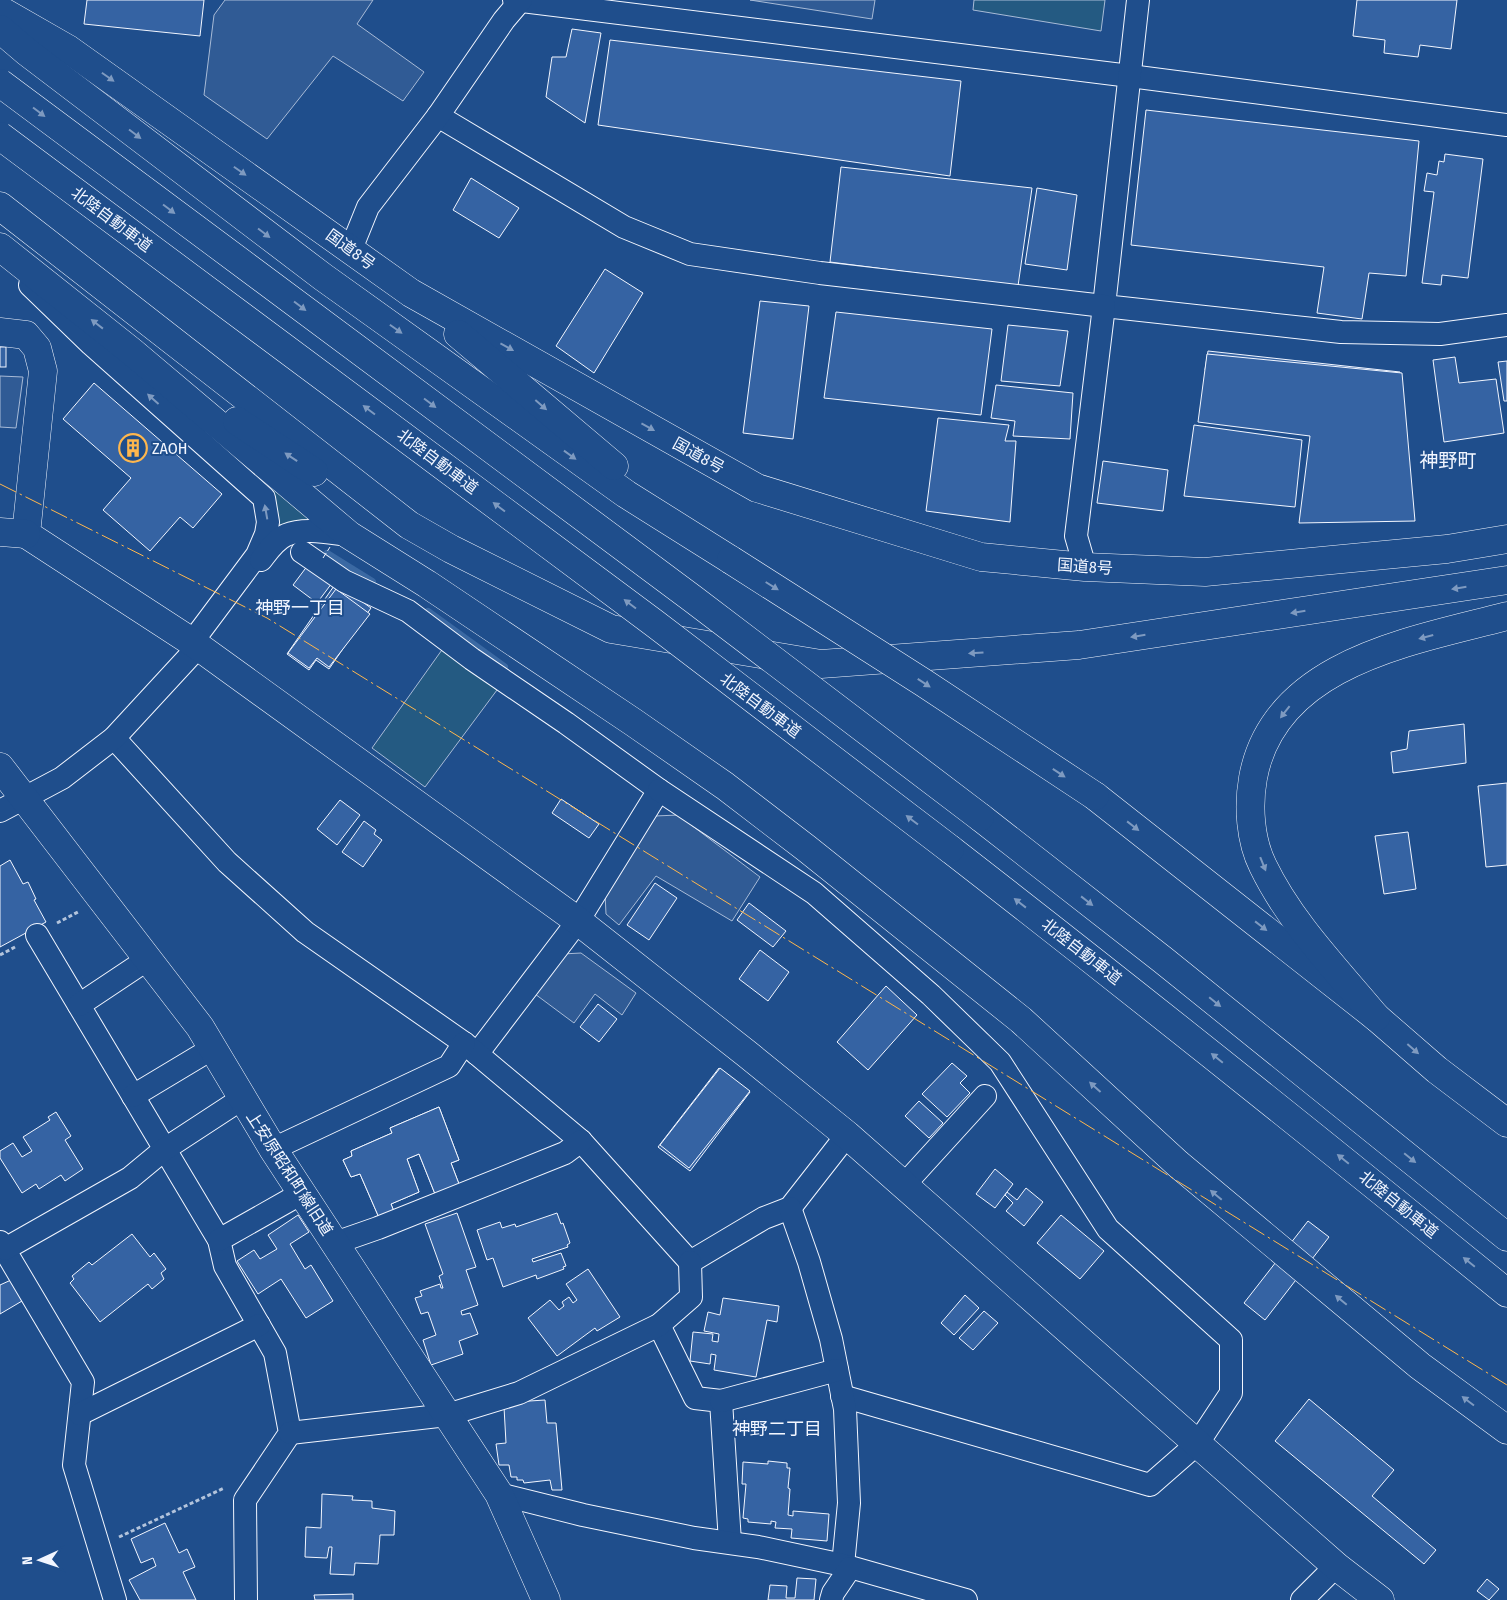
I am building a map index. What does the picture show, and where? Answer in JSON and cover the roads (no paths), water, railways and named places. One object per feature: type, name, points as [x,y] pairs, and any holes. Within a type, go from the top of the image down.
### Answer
[{"type":"main road","points":[[18,0],[68,49]]},
{"type":"main road","name":"国道8号","points":[[0,10],[68,49],[351,249],[411,294],[757,488],[980,557],[1085,567],[1205,572],[1447,549],[1507,538]]},
{"type":"main road","points":[[0,29],[49,69],[323,277],[626,494],[924,683],[1094,796],[1190,869],[1376,1017],[1437,1070],[1507,1123]]},
{"type":"main road","points":[[0,83],[677,587],[980,817],[1171,966],[1507,1237]]},
{"type":"main road","name":"北陸自動車道","points":[[0,136],[654,622],[1131,989],[1507,1293]]},
{"type":"main road","points":[[0,206],[409,525]]},
{"type":"main road","points":[[0,248],[131,351],[349,535],[427,584],[726,786],[792,837],[1021,1020],[1178,1164],[1420,1366],[1507,1430]]},
{"type":"main road","points":[[411,294],[558,419],[731,560]]},
{"type":"main road","points":[[0,332],[26,335],[37,348],[43,371],[13,533],[197,646],[578,921],[847,1135],[1336,1566],[1380,1600]]},
{"type":"main road","points":[[131,351],[365,506],[409,525],[451,549],[611,629],[821,664],[1078,646],[1507,580]]},
{"type":"main road","points":[[1376,1017],[1283,902],[1262,865],[1252,829],[1250,794],[1256,762],[1271,730],[1293,701],[1320,679],[1363,657],[1419,639],[1507,616]]},
{"type":"main road","name":"上安原昭和町線旧道","points":[[0,767],[12,805],[148,959],[200,1027],[273,1149],[498,1494],[546,1600]]},
{"type":"street","points":[[351,249],[368,207],[438,116],[519,0],[1507,124]]},
{"type":"street","points":[[1085,567],[1076,536],[1138,0]]},
{"type":"street","points":[[438,116],[624,227],[690,254],[820,273],[1342,332],[1440,334],[1507,325]]},
{"type":"street","points":[[0,248],[28,283],[91,344],[264,498],[268,522],[266,534],[257,555],[197,646]]},
{"type":"street","points":[[12,805],[62,778],[114,738],[197,646],[273,545],[286,535],[303,531],[349,535]]},
{"type":"street","points":[[302,552],[344,581],[408,611],[472,659],[566,723],[659,790],[814,892],[931,995],[1000,1062],[1108,1229],[1231,1340],[1232,1393],[1198,1443],[1150,1484],[842,1396]]},
{"type":"street","points":[[114,738],[227,862],[305,932],[470,1048],[581,1141],[690,1262],[691,1297],[659,1325],[519,1393],[447,1415],[290,1433]]},
{"type":"street","points":[[273,1149],[449,1066],[470,1048],[578,921],[659,790]]},
{"type":"street","points":[[37,935],[220,1240],[225,1266],[275,1353],[290,1433],[245,1500],[246,1600]]},
{"type":"street","points":[[79,1005],[148,959]]},
{"type":"street","points":[[133,1096],[213,1048]]},
{"type":"street","points":[[904,1185],[984,1096]]},
{"type":"street","points":[[115,1600],[74,1464],[83,1382],[2,1246],[130,1178],[165,1149],[243,1098]]},
{"type":"street","points":[[690,1262],[764,1218],[790,1208],[847,1135]]},
{"type":"street","points":[[335,1243],[378,1228],[565,1153],[581,1141]]},
{"type":"street","points":[[220,1240],[302,1193]]},
{"type":"street","points":[[790,1208],[810,1262],[831,1339],[845,1409],[849,1503],[846,1566],[831,1600]]},
{"type":"street","points":[[80,1414],[259,1325]]},
{"type":"street","points":[[659,1325],[695,1398],[721,1401],[837,1370]]},
{"type":"street","points":[[721,1401],[730,1542]]},
{"type":"street","points":[[498,1494],[583,1515],[694,1538],[730,1542],[846,1566],[940,1591],[966,1600]]},
{"type":"street","points":[[1302,1600],[1336,1566]]},
{"type":"waterway","points":[[327,554],[372,582]]},
{"type":"waterway","points":[[428,612],[504,667]]},
{"type":"place","name":"ZAOH","points":[[133,448]]},
{"type":"district","name":"神野町","points":[[1448,460]]},
{"type":"district","name":"神野一丁目","points":[[300,608]]},
{"type":"district","name":"神野二丁目","points":[[777,1429]]}]
